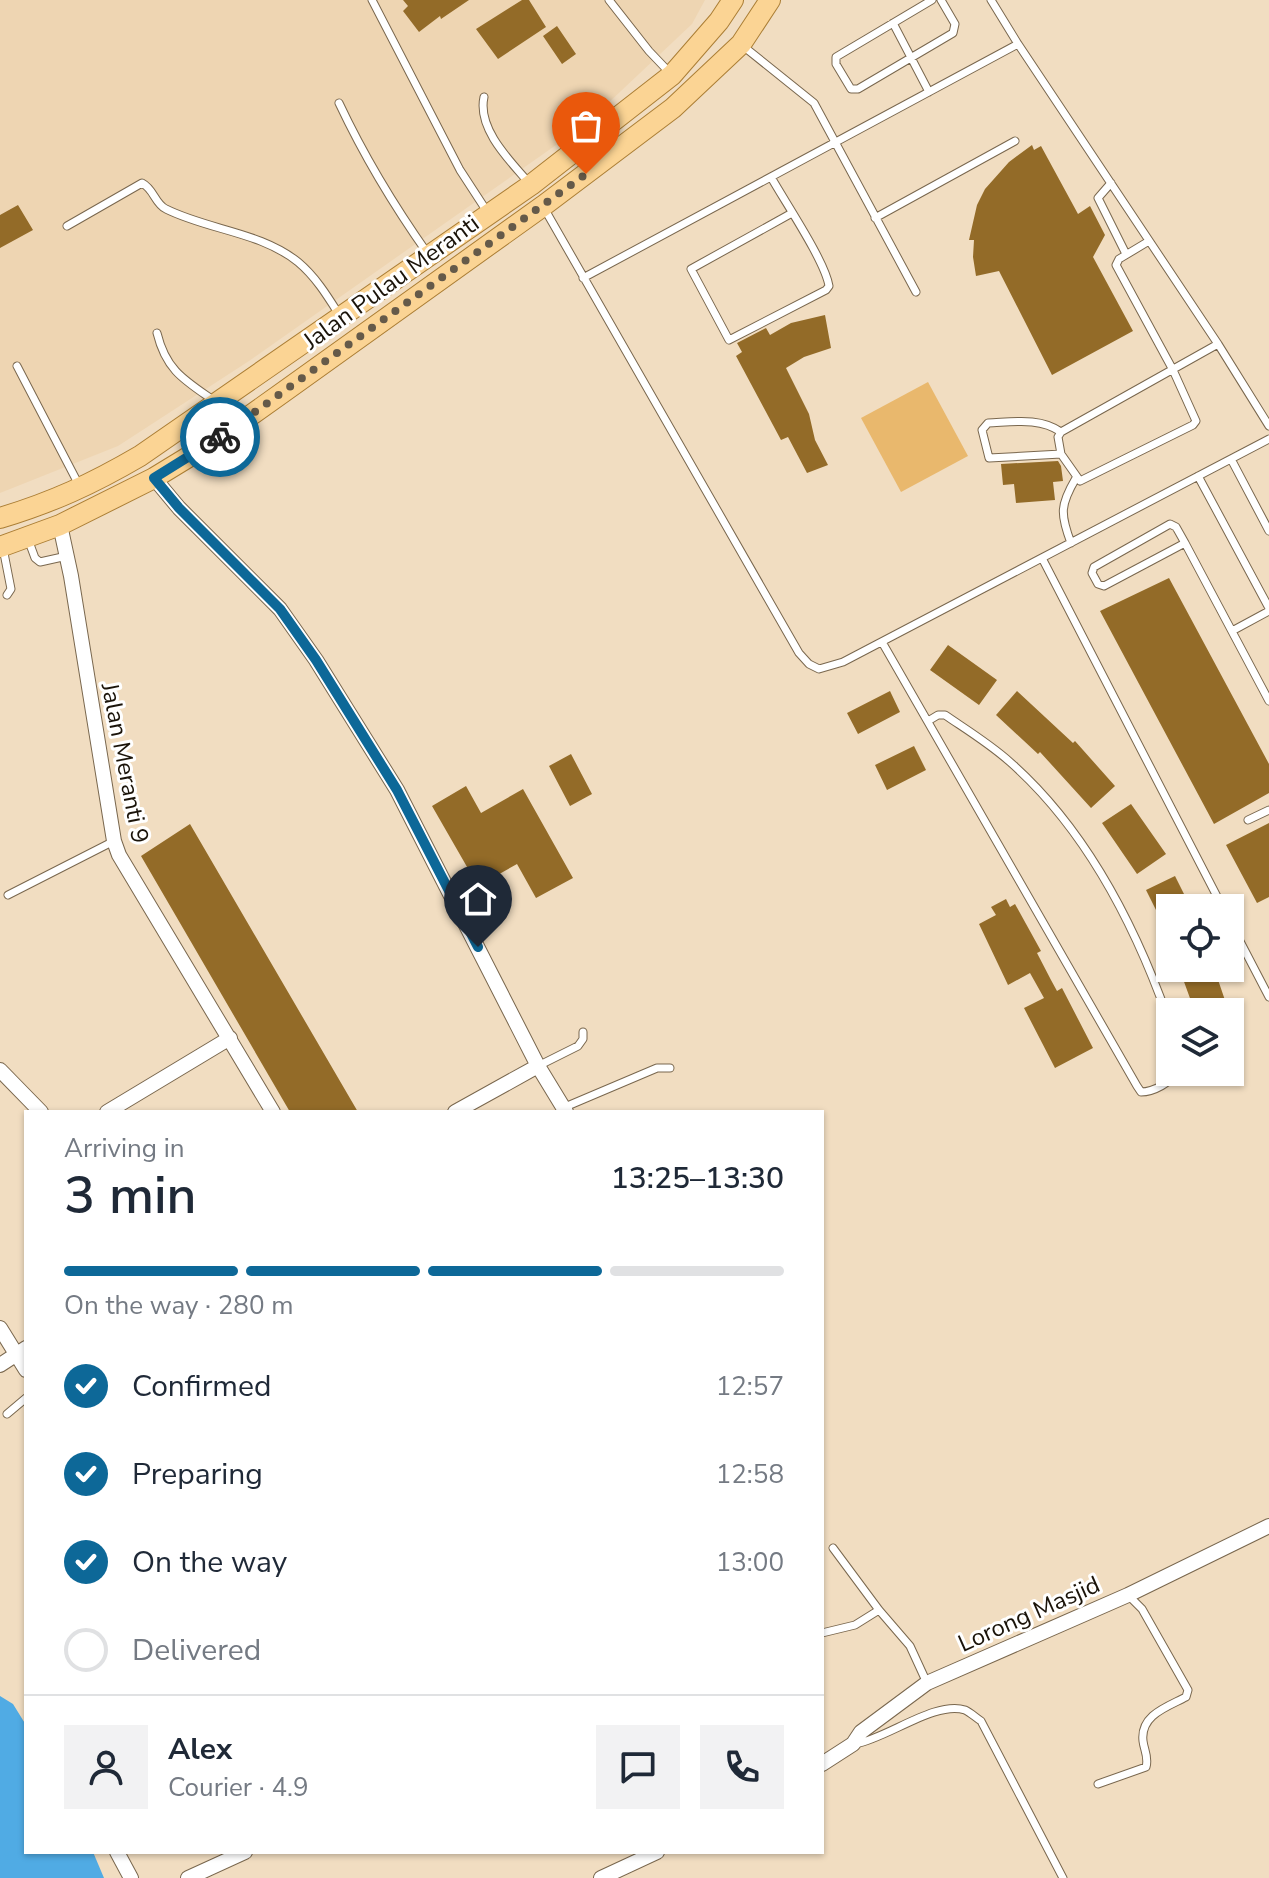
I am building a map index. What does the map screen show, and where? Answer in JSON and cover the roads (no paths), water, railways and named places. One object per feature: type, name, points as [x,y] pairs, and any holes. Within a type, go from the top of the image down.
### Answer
[{"type":"main road","name":"Jalan Pulau Meranti","points":[[0,518],[81,489],[173,435],[489,215],[672,75],[733,0]]},
{"type":"main road","name":"Jalan Pulau Meranti","points":[[1,546],[60,525],[187,459],[543,206],[673,108],[741,44],[770,0]]},
{"type":"main road","points":[[173,435],[187,459]]},
{"type":"street","points":[[154,478],[280,609],[344,704],[397,790],[538,1066],[565,1110]]},
{"type":"street","name":"Jalan Meranti 9","points":[[60,525],[114,841],[119,855],[272,1110]]},
{"type":"street","points":[[110,1110],[230,1038]]},
{"type":"street","points":[[459,1110],[538,1066]]},
{"type":"street","points":[[0,1070],[39,1110]]},
{"type":"street","points":[[0,1328],[21,1351],[0,1365]]},
{"type":"street","name":"Lorong Masjid","points":[[824,1763],[853,1744],[867,1726],[927,1683],[1128,1595],[1269,1526]]},
{"type":"street","points":[[118,1854],[131,1878]]},
{"type":"street","points":[[188,1878],[241,1854]]},
{"type":"street","points":[[601,1878],[653,1854]]},
{"type":"lane","points":[[372,0],[460,170],[489,215]]},
{"type":"lane","points":[[609,0],[672,75]]},
{"type":"lane","points":[[932,0],[838,55],[836,64],[849,86],[855,90],[955,31],[955,24],[941,0]]},
{"type":"lane","points":[[991,0],[1269,426]]},
{"type":"lane","points":[[893,23],[929,92]]},
{"type":"lane","points":[[741,44],[809,98],[916,292]]},
{"type":"lane","points":[[583,278],[1018,44]]},
{"type":"lane","points":[[484,97],[482,108],[487,124],[502,152],[531,185]]},
{"type":"lane","points":[[339,103],[359,145],[430,256]]},
{"type":"lane","points":[[875,218],[1015,141]]},
{"type":"lane","points":[[771,177],[792,213],[829,286],[729,340],[691,269],[792,213]]},
{"type":"lane","points":[[67,226],[142,183],[150,187],[162,208],[282,251],[315,278],[341,318]]},
{"type":"lane","points":[[1111,183],[1098,198],[1126,254]]},
{"type":"lane","points":[[543,206],[799,653],[819,669],[843,662],[1269,439]]},
{"type":"lane","points":[[1149,241],[1119,259],[1116,265],[1173,370],[1196,421],[1085,481],[1076,478],[1061,454],[1058,437],[1061,432],[1173,370],[1218,344]]},
{"type":"lane","points":[[157,333],[161,351],[180,378],[219,404]]},
{"type":"lane","points":[[17,366],[81,489]]},
{"type":"lane","points":[[1061,432],[1045,422],[988,423],[982,430],[989,458],[1061,454]]},
{"type":"lane","points":[[1231,459],[1269,531]]},
{"type":"lane","points":[[1198,476],[1269,610],[1232,631]]},
{"type":"lane","points":[[1071,543],[1062,509],[1066,494],[1076,478]]},
{"type":"lane","points":[[1185,543],[1104,586],[1098,584],[1092,573],[1094,567],[1170,524],[1176,527],[1185,543],[1269,701]]},
{"type":"lane","points":[[27,537],[35,558],[40,562],[67,556]]},
{"type":"lane","points":[[1,546],[11,589],[7,595]]},
{"type":"lane","points":[[1042,558],[1216,894]]},
{"type":"lane","points":[[882,642],[1141,1092],[1160,1086]]},
{"type":"lane","points":[[928,721],[945,715],[1009,761],[1044,795],[1106,884],[1161,998]]},
{"type":"lane","points":[[1248,820],[1269,810]]},
{"type":"lane","points":[[8,895],[114,841]]},
{"type":"lane","points":[[1244,949],[1269,997]]},
{"type":"lane","points":[[538,1066],[578,1046],[583,1032]]},
{"type":"lane","points":[[565,1110],[657,1068],[670,1068]]},
{"type":"lane","points":[[7,1414],[24,1400]]},
{"type":"lane","points":[[833,1548],[910,1646],[927,1683]]},
{"type":"lane","points":[[1098,1784],[1146,1767],[1148,1761],[1143,1729],[1158,1712],[1186,1697],[1188,1690],[1142,1609],[1128,1595]]},
{"type":"lane","points":[[824,1633],[855,1625],[879,1610]]},
{"type":"lane","points":[[853,1744],[870,1742],[942,1709],[965,1710],[981,1721],[1063,1878]]},
{"type":"water","points":[[0,1696],[13,1704],[24,1722],[24,1854],[94,1854],[104,1878],[0,1878]]}]
